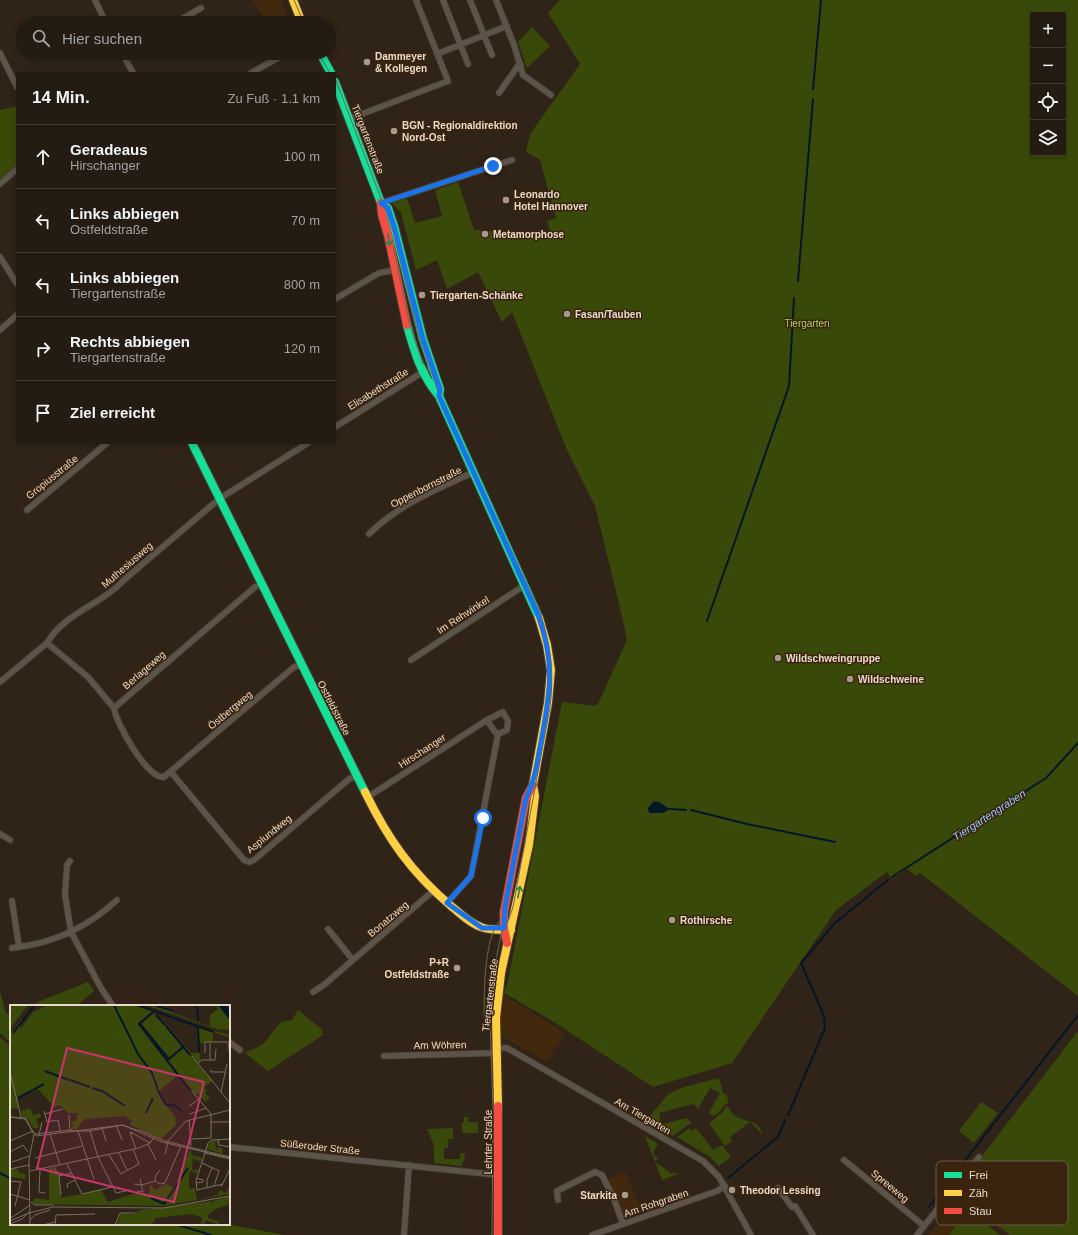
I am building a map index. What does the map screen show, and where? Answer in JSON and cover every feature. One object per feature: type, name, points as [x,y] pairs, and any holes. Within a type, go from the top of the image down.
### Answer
[{"type":"main road","points":[[292,0],[299,16]]},
{"type":"main road","points":[[324,60],[330,72]]},
{"type":"main road","name":"Tiergartenstraße","points":[[336,85],[381,203],[380,210],[388,235],[394,270],[418,362],[434,391],[439,396],[525,585],[544,631],[551,670],[548,703],[533,785],[526,798],[505,907],[507,943],[499,990],[496,1051]]},
{"type":"main road","name":"Tiergartenstraße","points":[[381,203],[388,208],[394,226],[432,368],[440,389],[439,396]]},
{"type":"main road","name":"Ostfeldstraße","points":[[192,444],[356,776],[395,849],[412,870],[447,903],[482,928],[507,929]]},
{"type":"main road","name":"Lehrter Straße","points":[[496,1051],[498,1235]]},
{"type":"street","points":[[95,0],[103,16]]},
{"type":"street","points":[[349,119],[448,81],[416,0]]},
{"type":"street","points":[[443,0],[468,64]]},
{"type":"street","points":[[470,0],[492,54]]},
{"type":"street","points":[[496,0],[507,26],[521,65],[523,75],[551,95]]},
{"type":"street","points":[[187,16],[201,8]]},
{"type":"street","points":[[437,54],[507,26]]},
{"type":"street","points":[[0,53],[16,85]]},
{"type":"street","points":[[126,60],[133,72]]},
{"type":"street","points":[[253,72],[274,60]]},
{"type":"street","points":[[499,93],[518,66],[521,65]]},
{"type":"street","points":[[381,203],[512,160]]},
{"type":"street","points":[[0,184],[16,170]]},
{"type":"street","points":[[0,257],[16,282]]},
{"type":"street","points":[[336,297],[379,273],[394,270]]},
{"type":"street","points":[[0,330],[16,316]]},
{"type":"street","name":"Elisabethstraße","points":[[336,425],[432,368]]},
{"type":"street","name":"Gropiusstraße","points":[[26,510],[107,444]]},
{"type":"street","points":[[219,498],[306,444]]},
{"type":"street","name":"Oppenbornstraße","points":[[369,534],[383,520],[407,505],[474,472]]},
{"type":"street","name":"Muthesiusweg","points":[[0,682],[47,643],[52,635],[77,614],[117,588],[125,579],[219,498]]},
{"type":"street","name":"Berlageweg","points":[[114,708],[255,587],[262,584]]},
{"type":"street","name":"Im Rehwinkel","points":[[411,660],[525,585]]},
{"type":"street","points":[[47,643],[88,677],[114,708],[127,738],[155,775],[160,778],[171,772]]},
{"type":"street","name":"Östbergweg","points":[[171,772],[294,667],[301,665]]},
{"type":"street","name":"Hirschanger","points":[[367,797],[487,720],[503,712],[508,721],[507,730],[498,734],[471,876],[447,903]]},
{"type":"street","points":[[487,720],[498,734]]},
{"type":"street","name":"Asplundweg","points":[[171,772],[244,860],[249,862],[254,860],[349,779],[356,776]]},
{"type":"street","points":[[0,834],[10,840]]},
{"type":"street","points":[[70,861],[67,865],[66,895],[71,932],[101,988],[113,1005]]},
{"type":"street","name":"Bonatzweg","points":[[313,992],[353,960],[433,891]]},
{"type":"street","points":[[12,948],[43,943],[71,932],[104,912],[117,900]]},
{"type":"street","points":[[12,901],[19,947]]},
{"type":"street","points":[[328,929],[353,960]]},
{"type":"street","points":[[230,1043],[240,1050]]},
{"type":"street","name":"Am Tiergarten","points":[[496,1051],[507,1048],[703,1161],[713,1169],[725,1186],[751,1235]]},
{"type":"street","name":"Am Wöhren","points":[[384,1056],[496,1051]]},
{"type":"street","name":"Süßeroder Straße","points":[[230,1147],[498,1174]]},
{"type":"street","name":"Spreeweg","points":[[844,1160],[924,1226]]},
{"type":"street","points":[[404,1235],[408,1165]]},
{"type":"street","points":[[558,1200],[557,1191],[595,1172],[602,1175],[614,1199],[623,1224]]},
{"type":"street","name":"Am Rohgraben","points":[[592,1235],[717,1191],[725,1186]]},
{"type":"street","points":[[778,1188],[792,1207],[795,1206],[813,1235]]},
{"type":"street","points":[[917,1235],[936,1211]]},
{"type":"shaded area","points":[[252,0],[281,0],[287,16],[262,16]]},
{"type":"shaded area","points":[[504,995],[565,1033],[547,1062],[502,1036],[500,1031]]},
{"type":"shaded area","name":"Starkita","points":[[626,1172],[642,1211],[624,1218],[608,1179]]},
{"type":"shaded area","points":[[937,1225],[987,1225],[1001,1235],[929,1235]]},
{"type":"green space","name":"Tiergarten","points":[[560,0],[1078,0],[1078,996],[920,873],[916,876],[907,869],[892,879],[887,872],[836,910],[732,1063],[653,1087],[554,1022],[504,993],[508,981],[562,702],[595,706],[598,704],[627,640],[595,506],[567,450],[512,312],[502,322],[478,272],[447,289],[437,260],[416,270],[401,213],[392,203],[407,198],[415,223],[442,216],[435,190],[458,182],[474,230],[551,235],[547,221],[556,218],[540,160],[526,152],[530,134],[580,64],[548,13]]},
{"type":"green space","points":[[532,27],[550,46],[527,68],[518,42]]},
{"type":"green space","points":[[16,106],[16,166],[0,181],[0,110]]},
{"type":"green space","points":[[88,982],[94,991],[77,1005],[30,1005]]},
{"type":"green space","points":[[0,991],[6,1014],[10,1013],[10,1042],[0,1033]]},
{"type":"green space","points":[[298,1010],[321,1029],[323,1035],[268,1071],[244,1052],[262,1045],[281,1022],[292,1020]]},
{"type":"green space","points":[[1078,1031],[1078,1235],[1010,1235],[996,1225],[1068,1225],[1068,1161],[978,1161]]},
{"type":"green space","points":[[0,1037],[10,1046],[10,1225],[230,1225],[285,1235],[0,1235]]},
{"type":"green space","points":[[719,1078],[723,1093],[726,1094],[729,1103],[724,1105],[721,1111],[714,1116],[709,1113],[720,1093],[710,1088],[698,1109],[694,1104],[659,1113],[661,1124],[659,1127],[647,1120],[668,1094],[684,1087]]},
{"type":"green space","points":[[981,1102],[998,1113],[974,1143],[959,1131]]},
{"type":"green space","points":[[726,1106],[737,1117],[750,1122],[730,1137],[732,1141],[725,1146],[709,1123],[723,1112]]},
{"type":"green space","points":[[464,1117],[469,1117],[468,1122],[478,1122],[478,1133],[462,1133],[462,1123],[464,1122]]},
{"type":"green space","points":[[687,1118],[691,1123],[673,1136],[660,1128],[663,1124]]},
{"type":"green space","points":[[750,1122],[754,1123],[761,1129],[762,1134]]},
{"type":"green space","points":[[453,1128],[453,1139],[448,1139],[448,1148],[444,1148],[444,1159],[460,1159],[460,1154],[464,1153],[465,1158],[461,1166],[434,1163],[434,1145],[427,1129]]},
{"type":"green space","points":[[690,1128],[692,1131],[696,1128],[713,1150],[722,1145],[731,1157],[719,1166],[710,1157],[677,1137]]},
{"type":"green space","points":[[645,1136],[658,1144],[653,1152],[658,1158],[655,1162]]},
{"type":"green space","points":[[655,1162],[672,1174],[674,1172],[678,1174],[662,1180]]},
{"type":"green space","points":[[956,1225],[987,1225],[999,1234],[999,1235],[949,1235]]},
{"type":"water","points":[[654,801],[659,802],[670,809],[663,813],[649,813],[648,808]]},
{"type":"waterway","points":[[813,89],[821,0]]},
{"type":"waterway","points":[[798,281],[813,99]]},
{"type":"waterway","points":[[707,621],[789,386],[794,298]]},
{"type":"waterway","name":"Tiergartengraben","points":[[892,877],[1046,778],[1078,743]]},
{"type":"waterway","points":[[670,809],[686,810]]},
{"type":"waterway","points":[[691,810],[747,824],[835,842]]},
{"type":"waterway","name":"Tiergartengraben","points":[[788,1115],[825,1028],[824,1016],[801,963],[835,923],[888,880]]},
{"type":"waterway","points":[[965,1161],[1078,1015]]},
{"type":"waterway","name":"Tiergartengraben","points":[[728,1178],[778,1137],[785,1120]]},
{"type":"waterway","points":[[0,1173],[10,1178]]},
{"type":"waterway","points":[[929,1207],[936,1198]]},
{"type":"waterway","points":[[178,1225],[211,1235]]},
{"type":"tram line","points":[[294,0],[301,16]]},
{"type":"tram line","points":[[322,60],[329,72]]},
{"type":"tram line","points":[[336,81],[392,227],[418,333],[439,394],[541,615],[551,661],[552,683],[550,707],[513,907],[509,919],[501,934],[494,971],[490,1018],[493,1110],[492,1235]]},
{"type":"tram line","points":[[393,246],[410,326],[423,364]]},
{"type":"tram line","points":[[485,1026],[484,991],[488,951],[494,930],[507,910]]},
{"type":"traffic: fast","points":[[324,60],[330,72]]},
{"type":"traffic: fast","points":[[336,85],[381,203],[388,208],[394,226],[423,339],[440,389],[439,396]]},
{"type":"traffic: fast","points":[[407,325],[415,353],[427,380],[439,396],[539,618]]},
{"type":"traffic: fast","points":[[192,444],[365,792]]},
{"type":"traffic: slow","points":[[293,0],[299,16]]},
{"type":"traffic: slow","points":[[533,785],[548,703],[551,670],[547,645],[539,618]]},
{"type":"traffic: slow","points":[[498,1106],[496,1018],[501,973],[529,845],[535,796],[533,785]]},
{"type":"traffic: slow","points":[[365,792],[392,840],[412,867],[437,893],[465,918],[473,923],[488,929],[511,930]]},
{"type":"traffic: jam","points":[[381,203],[382,215],[388,235],[407,325]]},
{"type":"traffic: jam","points":[[507,943],[504,928],[504,912],[526,798],[533,785]]},
{"type":"traffic: jam","points":[[498,1106],[498,1235]]},
{"type":"place","name":"Dammeyer & Kollegen","points":[[367,62]]},
{"type":"place","name":"BGN - Regionaldirektion Nord-Ost","points":[[394,131]]},
{"type":"place","name":"Leonardo Hotel Hannover","points":[[506,200]]},
{"type":"place","name":"Metamorphose","points":[[485,234]]},
{"type":"place","name":"Tiergarten-Schänke","points":[[422,295]]},
{"type":"place","name":"Fasan/Tauben","points":[[567,314]]},
{"type":"place","name":"Wildschweingruppe","points":[[778,658]]},
{"type":"place","name":"Wildschweine","points":[[850,679]]},
{"type":"place","name":"Rothirsche","points":[[672,920]]},
{"type":"place","name":"P+R Ostfeldstraße","points":[[457,968]]},
{"type":"place","name":"Theodor Lessing","points":[[732,1190]]},
{"type":"place","name":"Starkita","points":[[625,1195]]},
{"type":"route","points":[[483,818],[471,876],[447,903],[482,928],[504,928],[504,912],[526,798],[533,785],[548,703],[551,670],[550,657],[544,631],[538,615],[439,396],[440,389],[423,339],[394,226],[388,208],[381,203],[493,166]]}]
